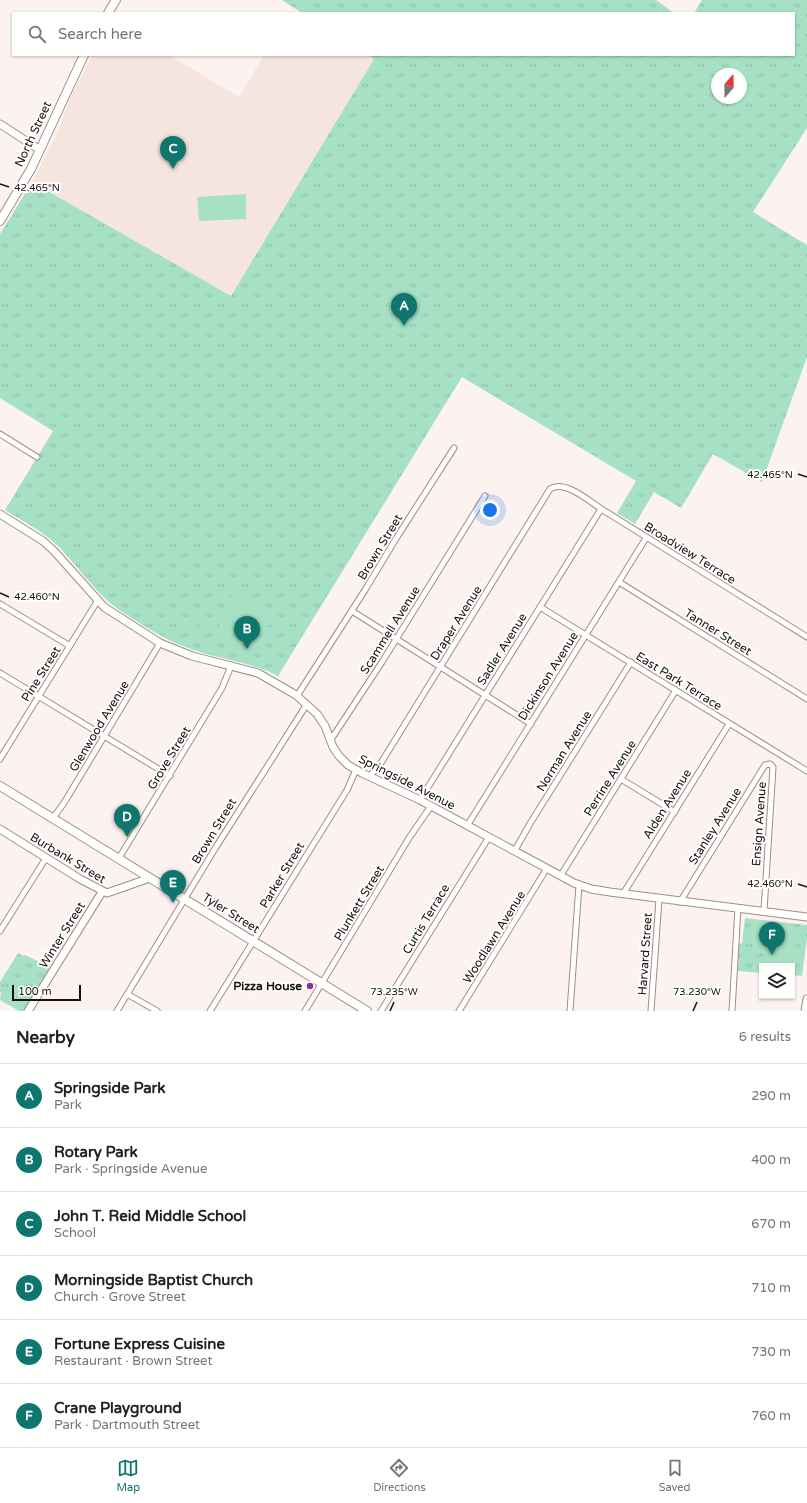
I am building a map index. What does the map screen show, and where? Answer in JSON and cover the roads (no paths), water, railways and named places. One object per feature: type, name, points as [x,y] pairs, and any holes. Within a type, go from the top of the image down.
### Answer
[{"type":"main road","points":[[109,12],[116,0]]},
{"type":"main road","name":"North Street","points":[[0,221],[26,179],[84,56]]},
{"type":"main road","name":"Tyler Street","points":[[0,786],[367,1011]]},
{"type":"street","points":[[0,124],[40,150]]},
{"type":"street","points":[[0,434],[37,457]]},
{"type":"street","name":"Brown Street","points":[[297,696],[454,448]]},
{"type":"street","name":"Draper Avenue","points":[[369,776],[378,768],[550,489],[554,486],[562,486]]},
{"type":"street","name":"Broadview Terrace","points":[[562,486],[572,490],[646,538],[807,637]]},
{"type":"street","name":"Scammell Avenue","points":[[330,741],[396,639],[485,496]]},
{"type":"street","name":"Sadler Avenue","points":[[420,800],[601,509]]},
{"type":"street","name":"Springside Avenue","points":[[0,514],[46,543],[104,607],[160,643],[192,656],[258,673],[297,696],[317,714],[325,726],[330,741],[339,756],[348,765],[420,800],[579,885],[623,894],[807,917]]},
{"type":"street","name":"Dickinson Avenue","points":[[467,826],[646,538]]},
{"type":"street","name":"Tanner Street","points":[[619,582],[807,699]]},
{"type":"street","name":"Pine Street","points":[[0,759],[98,600]]},
{"type":"street","points":[[0,604],[70,646]]},
{"type":"street","name":"East Park Terrace","points":[[540,607],[676,690],[728,724],[807,771]]},
{"type":"street","points":[[352,611],[486,694],[531,724]]},
{"type":"street","name":"Glenwood Avenue","points":[[53,818],[160,643]]},
{"type":"street","name":"Norman Avenue","points":[[515,850],[631,662]]},
{"type":"street","name":"Grove Street","points":[[119,858],[222,688],[231,666]]},
{"type":"street","points":[[0,673],[170,776]]},
{"type":"street","name":"Perrine Avenue","points":[[561,875],[676,690]]},
{"type":"street","name":"Brown Street","points":[[117,1011],[265,769],[307,704]]},
{"type":"street","name":"Alden Avenue","points":[[623,894],[728,724]]},
{"type":"street","name":"Stanley Avenue","points":[[680,902],[765,764],[770,764]]},
{"type":"street","name":"Ensign Avenue","points":[[764,911],[773,767],[770,764]]},
{"type":"street","name":"Parker Street","points":[[210,1011],[347,790],[356,770]]},
{"type":"street","points":[[621,779],[675,812]]},
{"type":"street","name":"Plunkett Street","points":[[305,1011],[409,838],[431,806]]},
{"type":"street","name":"Burbank Street","points":[[0,829],[102,892],[113,892],[150,878]]},
{"type":"street","name":"Curtis Terrace","points":[[381,1011],[489,837]]},
{"type":"street","points":[[0,931],[46,858]]},
{"type":"street","name":"Woodlawn Avenue","points":[[459,1011],[544,873]]},
{"type":"street","points":[[570,1011],[579,885]]},
{"type":"street","name":"Winter Street","points":[[28,1011],[102,892]]},
{"type":"street","name":"Harvard Street","points":[[651,1011],[659,899]]},
{"type":"street","points":[[732,1011],[738,908]]},
{"type":"street","points":[[127,994],[157,1011]]},
{"type":"street","points":[[805,1011],[807,1000]]},
{"type":"place","name":"John T. Reid Middle School","points":[[173,169]]},
{"type":"place","name":"Springside Park","points":[[404,326]]},
{"type":"place","name":"Rotary Park","points":[[247,649]]},
{"type":"place","name":"Morningside Baptist Church","points":[[127,837]]},
{"type":"place","name":"Fortune Express Cuisine","points":[[173,903]]},
{"type":"place","name":"Crane Playground","points":[[772,955]]},
{"type":"place","name":"Pizza House","points":[[310,986]]}]
